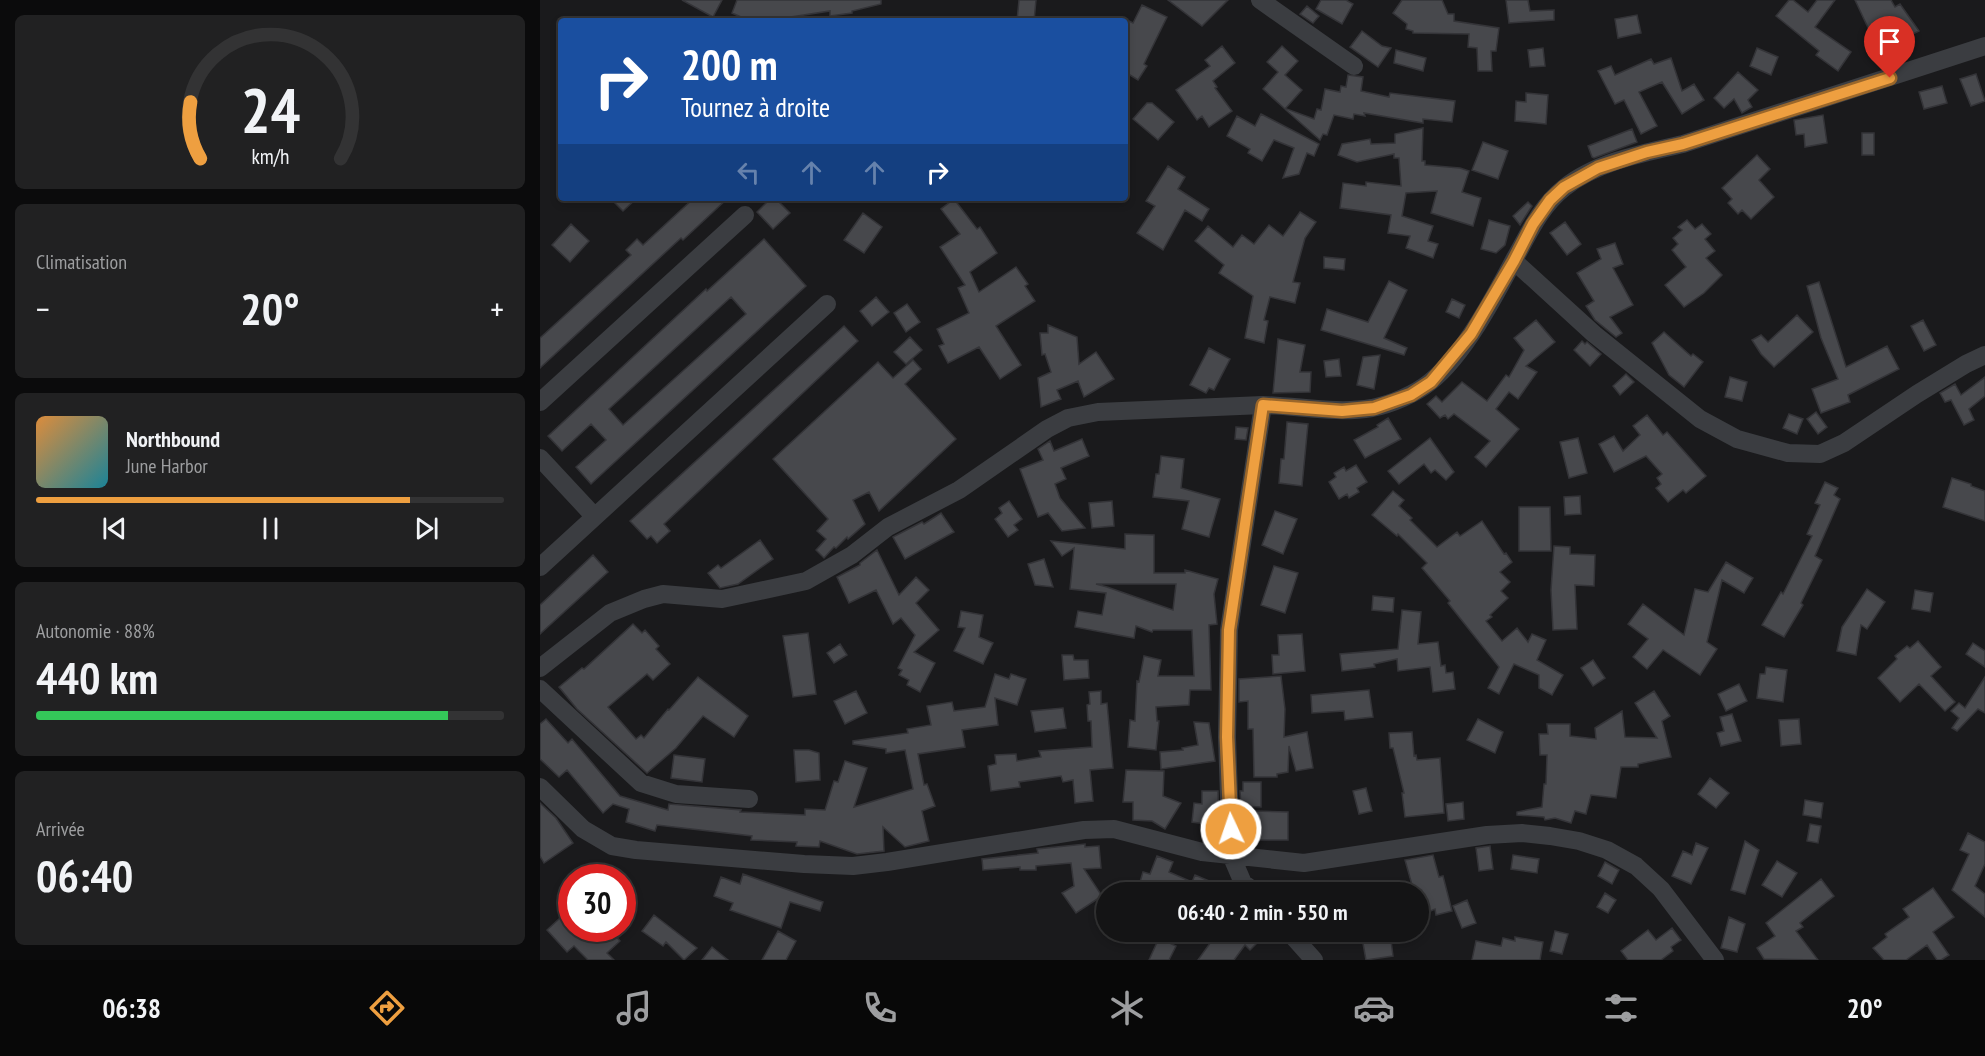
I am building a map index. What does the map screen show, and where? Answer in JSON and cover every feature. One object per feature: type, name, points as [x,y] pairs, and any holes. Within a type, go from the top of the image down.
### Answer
[{"type":"street","points":[[1260,0],[1354,66]]},
{"type":"street","points":[[540,668],[610,613],[644,599],[663,594],[722,599],[806,581],[852,555],[888,527],[959,490],[1047,429],[1068,418],[1098,412],[1263,405],[1342,411],[1374,408],[1411,395],[1431,382],[1471,334],[1533,224],[1550,200],[1564,187],[1598,168],[1647,152],[1683,144],[1985,46]]},
{"type":"street","points":[[540,402],[745,215]]},
{"type":"street","points":[[1514,261],[1594,334],[1700,419],[1737,439],[1788,453],[1820,454],[1844,444],[1917,394],[1985,355]]},
{"type":"street","points":[[540,567],[827,304]]},
{"type":"street","points":[[1243,882],[1231,855],[1227,737],[1229,630],[1263,405]]},
{"type":"street","points":[[540,459],[594,516]]},
{"type":"street","points":[[540,690],[641,783],[676,794],[749,799]]},
{"type":"street","points":[[540,788],[584,829],[612,846],[636,850],[853,866],[1084,830],[1114,829],[1202,852],[1304,863],[1487,835],[1522,833],[1579,841],[1607,850],[1636,866],[1661,889],[1715,960]]},
{"type":"street","points":[[1297,942],[1314,960]]},
{"type":"building","points":[[682,0],[722,0],[713,17]]},
{"type":"building","points":[[737,0],[881,0],[881,4],[852,11],[852,13],[830,16],[830,11],[785,18],[743,18],[732,13]]},
{"type":"building","points":[[1019,0],[1036,0],[1034,18],[1017,18]]},
{"type":"building","points":[[1168,0],[1228,0],[1202,26]]},
{"type":"building","points":[[1321,0],[1346,0],[1353,4],[1342,24],[1316,9]]},
{"type":"building","points":[[1402,0],[1442,0],[1448,14],[1454,14],[1454,21],[1499,28],[1496,51],[1491,51],[1492,71],[1478,71],[1477,48],[1468,47],[1469,34],[1413,33],[1406,29],[1407,24],[1393,13]]},
{"type":"building","points":[[1506,0],[1528,0],[1530,11],[1554,10],[1554,20],[1509,23]]},
{"type":"building","points":[[1789,0],[1793,0],[1808,12],[1817,0],[1835,0],[1815,27],[1851,52],[1838,71],[1816,55],[1819,51],[1776,16]]},
{"type":"building","points":[[1855,0],[1891,0],[1895,7],[1900,4],[1919,31],[1879,51]]},
{"type":"building","points":[[1142,5],[1167,17],[1144,64],[1147,66],[1138,80],[1128,74],[1128,20],[1133,23]]},
{"type":"building","points":[[1307,6],[1319,16],[1313,23],[1300,14]]},
{"type":"building","points":[[1637,15],[1641,33],[1618,38],[1615,19]]},
{"type":"building","points":[[1362,31],[1382,46],[1391,48],[1378,67],[1350,47]]},
{"type":"building","points":[[1222,46],[1235,63],[1213,81],[1217,87],[1215,88],[1232,111],[1209,127],[1202,116],[1197,120],[1176,90],[1210,66],[1205,60]]},
{"type":"building","points":[[1282,46],[1298,61],[1285,75],[1302,90],[1285,109],[1263,89],[1278,72],[1267,62]]},
{"type":"building","points":[[1543,48],[1545,66],[1530,67],[1528,50]]},
{"type":"building","points":[[1757,48],[1778,57],[1771,75],[1750,66]]},
{"type":"building","points":[[1396,50],[1426,58],[1423,71],[1394,63]]},
{"type":"building","points":[[1671,58],[1682,91],[1694,84],[1704,100],[1682,114],[1662,82],[1639,92],[1657,126],[1641,134],[1624,100],[1615,104],[1598,71],[1611,66],[1615,75],[1651,59],[1654,64]]},
{"type":"building","points":[[1738,72],[1758,90],[1748,100],[1752,107],[1742,113],[1734,99],[1724,108],[1714,98]]},
{"type":"building","points":[[1976,74],[1985,101],[1971,106],[1960,79]]},
{"type":"building","points":[[1348,75],[1363,77],[1361,91],[1389,97],[1390,93],[1455,101],[1452,122],[1423,119],[1423,123],[1364,113],[1365,116],[1354,114],[1353,119],[1334,115],[1327,135],[1323,134],[1320,140],[1286,110],[1314,119],[1317,109],[1321,110],[1325,89],[1340,92],[1341,86],[1346,87]]},
{"type":"building","points":[[1942,86],[1947,103],[1924,109],[1919,92]]},
{"type":"building","points":[[1526,93],[1548,95],[1546,124],[1515,121],[1516,101],[1526,102]]},
{"type":"building","points":[[1147,103],[1152,103],[1174,122],[1158,140],[1133,119]]},
{"type":"building","points":[[1261,114],[1319,144],[1314,156],[1307,153],[1299,174],[1283,178],[1294,148],[1274,140],[1262,161],[1248,153],[1250,149],[1227,136],[1237,116],[1255,126]]},
{"type":"building","points":[[1823,115],[1827,143],[1805,147],[1804,134],[1796,135],[1794,120]]},
{"type":"building","points":[[1423,128],[1422,161],[1425,161],[1425,165],[1469,171],[1462,192],[1481,198],[1473,226],[1431,213],[1437,191],[1406,193],[1402,216],[1433,226],[1428,241],[1438,244],[1433,258],[1406,248],[1410,236],[1388,233],[1391,215],[1340,208],[1343,183],[1366,186],[1366,182],[1401,186],[1399,158],[1394,158],[1394,154],[1357,162],[1338,155],[1342,144],[1370,139],[1371,144],[1395,143],[1395,134]]},
{"type":"building","points":[[1632,129],[1637,142],[1592,157],[1588,146]]},
{"type":"building","points":[[1862,133],[1874,133],[1874,155],[1862,155]]},
{"type":"building","points":[[1483,142],[1508,151],[1498,179],[1472,170]]},
{"type":"building","points":[[1757,155],[1770,169],[1759,180],[1774,197],[1751,219],[1742,210],[1738,214],[1728,203],[1732,199],[1722,188]]},
{"type":"building","points":[[1168,166],[1185,177],[1178,189],[1209,209],[1202,221],[1185,210],[1163,250],[1137,233],[1155,206],[1146,201]]},
{"type":"building","points":[[613,201],[634,201],[623,211]]},
{"type":"building","points":[[691,201],[725,201],[683,240],[681,238],[540,368],[540,338],[631,255],[626,250],[637,239],[643,245]]},
{"type":"building","points":[[768,201],[778,201],[790,213],[773,229],[757,212]]},
{"type":"building","points":[[951,201],[956,201],[977,229],[980,227],[997,253],[970,272],[979,292],[1016,267],[1028,284],[1025,286],[1035,301],[996,326],[1021,365],[1000,379],[979,347],[948,363],[939,346],[944,344],[937,329],[969,313],[958,288],[965,285],[940,247],[960,234],[941,209]]},
{"type":"building","points":[[1528,202],[1532,206],[1520,225],[1513,216]]},
{"type":"building","points":[[1300,212],[1316,222],[1305,238],[1293,282],[1300,283],[1295,303],[1270,297],[1264,320],[1268,321],[1264,343],[1245,338],[1253,296],[1219,273],[1224,265],[1195,241],[1208,226],[1233,247],[1242,235],[1254,244],[1269,225],[1283,236]]},
{"type":"building","points":[[863,213],[882,227],[864,253],[844,240]]},
{"type":"building","points":[[1489,220],[1510,226],[1505,245],[1496,253],[1481,249]]},
{"type":"building","points":[[1687,220],[1695,229],[1702,224],[1711,234],[1705,239],[1715,251],[1706,258],[1722,275],[1704,293],[1684,307],[1665,285],[1686,267],[1672,250],[1678,244],[1673,238],[1682,230],[1678,227]]},
{"type":"building","points":[[1565,222],[1581,244],[1567,255],[1550,233]]},
{"type":"building","points":[[571,224],[589,241],[570,262],[552,245]]},
{"type":"building","points":[[764,239],[806,286],[591,484],[576,467],[606,440],[591,424],[562,451],[548,436],[706,289],[707,291]],"holes":[[[731,297],[746,314],[623,425],[609,409]]]},
{"type":"building","points":[[1615,243],[1623,264],[1613,268],[1633,305],[1610,317],[1622,333],[1616,337],[1595,320],[1586,306],[1594,301],[1577,273],[1601,259],[1597,249]]},
{"type":"building","points":[[1324,257],[1345,259],[1344,270],[1324,268]]},
{"type":"building","points":[[1389,281],[1407,290],[1384,338],[1407,348],[1404,355],[1321,330],[1327,309],[1368,322]]},
{"type":"building","points":[[1819,282],[1846,367],[1887,346],[1899,369],[1848,395],[1850,402],[1821,413],[1812,389],[1838,379],[1821,338],[1807,286]]},
{"type":"building","points":[[876,297],[889,312],[872,326],[860,311]]},
{"type":"building","points":[[1452,299],[1465,305],[1459,318],[1446,312]]},
{"type":"building","points":[[907,304],[920,322],[906,332],[894,313]]},
{"type":"building","points":[[1797,315],[1813,332],[1774,367],[1761,354],[1752,340],[1761,335],[1768,342]]},
{"type":"building","points":[[1536,320],[1555,342],[1526,366],[1537,372],[1518,399],[1509,392],[1496,409],[1519,429],[1486,467],[1475,457],[1490,441],[1454,414],[1448,419],[1445,415],[1440,418],[1427,404],[1436,396],[1442,402],[1462,382],[1487,401],[1506,375],[1509,377],[1524,350],[1514,338]]},
{"type":"building","points":[[1923,320],[1936,345],[1924,351],[1911,326]]},
{"type":"building","points":[[1048,325],[1077,337],[1079,364],[1096,352],[1114,379],[1084,397],[1078,381],[1057,390],[1061,399],[1041,407],[1038,378],[1051,372],[1045,354],[1042,355],[1040,333],[1048,333]]},
{"type":"building","points":[[844,326],[858,341],[664,524],[670,531],[657,543],[651,536],[647,539],[630,521]]},
{"type":"building","points":[[1664,332],[1691,356],[1693,354],[1703,362],[1684,387],[1669,375],[1652,343]]},
{"type":"building","points":[[910,337],[922,350],[906,364],[894,352]]},
{"type":"building","points":[[1278,339],[1305,345],[1300,372],[1311,372],[1310,392],[1273,393]]},
{"type":"building","points":[[1582,341],[1585,344],[1587,342],[1601,354],[1590,366],[1574,350]]},
{"type":"building","points":[[1209,348],[1230,359],[1214,390],[1209,388],[1206,393],[1190,385]]},
{"type":"building","points":[[1380,355],[1374,389],[1357,385],[1363,357]]},
{"type":"building","points":[[1339,359],[1341,376],[1326,377],[1324,361]]},
{"type":"building","points":[[913,360],[921,369],[905,384],[956,439],[879,511],[869,492],[853,500],[865,524],[836,548],[834,547],[824,558],[816,550],[826,539],[817,531],[828,519],[773,459],[878,362],[893,378]]},
{"type":"building","points":[[1626,374],[1634,382],[1620,395],[1613,386]]},
{"type":"building","points":[[1730,377],[1747,382],[1742,401],[1725,397]]},
{"type":"building","points":[[1985,377],[1985,396],[1969,409],[1974,420],[1964,425],[1951,400],[1945,402],[1940,393],[1955,384],[1961,395]]},
{"type":"building","points":[[1816,412],[1827,427],[1818,434],[1807,419]]},
{"type":"building","points":[[1789,414],[1803,419],[1797,434],[1783,428]]},
{"type":"building","points":[[1647,415],[1663,435],[1667,432],[1706,476],[1686,493],[1683,490],[1668,502],[1656,488],[1661,484],[1657,478],[1662,474],[1646,456],[1614,472],[1599,444],[1614,436],[1623,451],[1640,435],[1633,426]]},
{"type":"building","points":[[1388,418],[1401,439],[1365,458],[1354,440],[1378,427],[1377,425]]},
{"type":"building","points":[[1287,422],[1308,424],[1302,486],[1279,483],[1281,459],[1284,459]]},
{"type":"building","points":[[1236,427],[1248,428],[1246,440],[1235,439]]},
{"type":"building","points":[[1430,438],[1454,472],[1446,480],[1435,470],[1431,473],[1424,464],[1399,484],[1388,471]]},
{"type":"building","points":[[1578,438],[1587,473],[1569,478],[1560,442]]},
{"type":"building","points":[[1082,439],[1089,456],[1061,468],[1066,479],[1055,484],[1060,498],[1085,528],[1062,531],[1048,513],[1038,517],[1020,469],[1043,460],[1038,449],[1050,441],[1054,451]]},
{"type":"building","points":[[1161,456],[1184,459],[1181,488],[1220,499],[1209,537],[1182,529],[1189,501],[1153,497]]},
{"type":"building","points":[[1356,465],[1367,482],[1357,488],[1359,492],[1349,498],[1347,494],[1339,499],[1329,482],[1336,477],[1334,473],[1344,467],[1346,471]]},
{"type":"building","points":[[1952,478],[1985,491],[1985,521],[1943,507]]},
{"type":"building","points":[[1825,482],[1838,488],[1834,495],[1840,499],[1815,556],[1822,560],[1801,603],[1803,605],[1784,637],[1762,625],[1781,592],[1783,594],[1812,536],[1807,534],[1820,505],[1815,503]]},
{"type":"building","points":[[1393,491],[1404,500],[1399,506],[1412,518],[1410,520],[1437,547],[1457,532],[1460,536],[1482,521],[1512,562],[1500,572],[1510,582],[1501,591],[1508,598],[1486,621],[1502,641],[1517,628],[1528,642],[1532,634],[1546,640],[1537,660],[1563,675],[1552,695],[1539,688],[1539,675],[1514,664],[1499,694],[1488,688],[1499,667],[1448,603],[1450,601],[1422,568],[1427,563],[1398,534],[1397,536],[1372,515]]},
{"type":"building","points":[[1580,496],[1581,514],[1565,515],[1564,497]]},
{"type":"building","points":[[1009,501],[1022,519],[1014,525],[1018,530],[1008,537],[995,519],[1002,513],[999,508]]},
{"type":"building","points":[[1112,501],[1114,526],[1092,528],[1089,503]]},
{"type":"building","points":[[1519,507],[1550,507],[1551,551],[1519,551]]},
{"type":"building","points":[[1275,511],[1297,519],[1283,554],[1262,545]]},
{"type":"building","points":[[941,513],[954,532],[905,559],[893,537],[922,522],[924,524]]},
{"type":"building","points":[[1125,534],[1154,535],[1154,573],[1185,573],[1185,570],[1218,579],[1214,594],[1217,624],[1209,625],[1211,690],[1190,690],[1189,705],[1156,707],[1157,721],[1159,721],[1156,750],[1128,747],[1130,720],[1135,721],[1137,681],[1139,682],[1144,656],[1161,660],[1158,676],[1194,676],[1192,630],[1153,630],[1152,632],[1136,626],[1134,638],[1075,627],[1078,611],[1102,615],[1106,593],[1070,589],[1074,548],[1062,556],[1051,541],[1125,549]],"holes":[[[1096,584],[1176,584],[1173,610]]]},
{"type":"building","points":[[760,540],[773,559],[738,584],[720,588],[708,573],[718,565],[721,568]]},
{"type":"building","points":[[1554,546],[1570,547],[1570,554],[1595,555],[1594,586],[1575,585],[1577,629],[1553,630],[1551,590]]},
{"type":"building","points":[[877,550],[899,595],[916,577],[929,590],[916,603],[939,630],[914,652],[935,663],[920,692],[907,685],[909,680],[899,675],[902,670],[898,668],[915,635],[901,618],[893,624],[876,590],[849,603],[837,577],[860,565]]},
{"type":"building","points":[[593,555],[608,572],[540,634],[540,605]]},
{"type":"building","points":[[1044,559],[1053,587],[1035,585],[1028,564]]},
{"type":"building","points":[[1726,562],[1753,578],[1744,593],[1722,580],[1707,642],[1717,649],[1700,675],[1663,650],[1647,669],[1633,657],[1648,639],[1628,624],[1643,604],[1684,635],[1695,589],[1708,592]]},
{"type":"building","points":[[1274,566],[1298,573],[1285,613],[1261,605]]},
{"type":"building","points":[[1867,589],[1885,602],[1867,629],[1861,625],[1856,655],[1837,651],[1842,627]]},
{"type":"building","points":[[1915,590],[1933,593],[1930,612],[1912,609]]},
{"type":"building","points":[[1373,596],[1394,598],[1393,612],[1372,610]]},
{"type":"building","points":[[1402,610],[1421,612],[1418,644],[1438,642],[1441,666],[1445,665],[1446,673],[1453,672],[1455,689],[1433,692],[1430,667],[1398,671],[1397,659],[1374,664],[1375,667],[1342,671],[1340,654],[1398,649]]},
{"type":"building","points":[[961,611],[983,615],[979,637],[993,643],[983,664],[954,651],[965,628],[958,627]]},
{"type":"building","points":[[633,624],[642,633],[645,630],[659,646],[656,649],[670,664],[653,680],[647,674],[608,707],[636,739],[641,735],[644,738],[698,677],[748,716],[734,737],[703,716],[676,748],[647,773],[577,709],[559,687],[582,668],[584,669]]},
{"type":"building","points":[[808,633],[816,694],[793,697],[783,636]]},
{"type":"building","points":[[1302,634],[1305,671],[1273,674],[1272,655],[1279,655],[1278,635]]},
{"type":"building","points":[[1918,641],[1941,667],[1931,676],[1955,702],[1945,711],[1919,684],[1900,702],[1878,678],[1897,659],[1895,656],[1907,646],[1910,648]]},
{"type":"building","points":[[1973,643],[1985,651],[1985,667],[1966,654]]},
{"type":"building","points":[[840,644],[847,655],[834,663],[827,653]]},
{"type":"building","points":[[1062,655],[1073,655],[1074,660],[1088,660],[1089,678],[1064,680]]},
{"type":"building","points":[[1593,660],[1605,678],[1593,686],[1581,668]]},
{"type":"building","points":[[1766,667],[1787,670],[1783,702],[1757,698],[1760,674],[1765,674]]},
{"type":"building","points":[[995,674],[1009,679],[1011,674],[1026,679],[1017,705],[995,698],[998,725],[962,730],[965,747],[918,754],[924,785],[927,784],[935,806],[922,811],[929,841],[905,847],[883,827],[884,851],[857,854],[820,841],[819,847],[796,846],[797,842],[751,840],[752,836],[657,825],[655,831],[626,822],[629,809],[613,804],[603,813],[567,770],[559,777],[540,759],[540,724],[546,719],[568,743],[572,739],[620,796],[668,810],[669,804],[741,810],[740,812],[805,815],[805,809],[825,810],[834,781],[838,782],[845,761],[867,768],[854,807],[913,789],[905,750],[886,753],[886,749],[853,744],[853,741],[908,733],[907,729],[931,725],[927,706],[952,702],[954,711],[985,707]]},
{"type":"building","points":[[1281,676],[1285,709],[1284,737],[1307,732],[1313,768],[1296,771],[1289,746],[1288,772],[1277,774],[1277,777],[1254,777],[1253,729],[1248,729],[1248,701],[1239,702],[1239,679]]},
{"type":"building","points":[[1985,677],[1985,713],[1978,709],[1957,731],[1952,728],[1959,718],[1951,711],[1959,703],[1965,708]]},
{"type":"building","points":[[1739,684],[1747,701],[1726,711],[1718,694]]},
{"type":"building","points":[[1369,690],[1373,717],[1345,720],[1344,711],[1312,713],[1311,695]]},
{"type":"building","points":[[856,691],[867,713],[845,724],[834,701]]},
{"type":"building","points":[[1101,691],[1101,704],[1107,703],[1113,768],[1090,770],[1093,801],[1075,803],[1073,780],[1063,782],[1061,776],[1019,782],[1020,787],[991,791],[988,766],[996,764],[995,755],[1016,754],[1017,761],[1041,757],[1039,751],[1092,747],[1091,721],[1088,721],[1087,705],[1090,704],[1089,692]]},
{"type":"building","points":[[1654,691],[1670,716],[1662,721],[1671,757],[1638,764],[1638,767],[1621,767],[1616,798],[1591,795],[1586,814],[1575,811],[1571,823],[1555,818],[1545,820],[1544,817],[1517,815],[1517,812],[1542,807],[1547,755],[1540,755],[1539,734],[1548,734],[1547,724],[1570,724],[1570,736],[1596,739],[1595,728],[1622,711],[1625,737],[1657,738],[1635,703]]},
{"type":"building","points":[[1063,708],[1066,728],[1035,732],[1031,711]]},
{"type":"building","points":[[1732,714],[1741,741],[1721,746],[1717,733],[1724,731],[1720,717]]},
{"type":"building","points":[[1478,719],[1503,732],[1495,753],[1467,740]]},
{"type":"building","points":[[1799,719],[1801,744],[1781,746],[1779,720]]},
{"type":"building","points":[[1194,722],[1209,723],[1215,761],[1161,769],[1160,752],[1183,750],[1182,748],[1198,745]]},
{"type":"building","points":[[1412,732],[1414,756],[1416,755],[1417,760],[1440,758],[1444,813],[1405,817],[1402,793],[1404,793],[1393,748],[1390,748],[1389,733]]},
{"type":"building","points":[[794,750],[819,753],[820,780],[796,782]]},
{"type":"building","points":[[674,755],[705,759],[702,782],[671,778]]},
{"type":"building","points":[[1126,770],[1164,771],[1163,796],[1181,803],[1165,829],[1152,821],[1133,820],[1133,802],[1123,802]]},
{"type":"building","points":[[1710,778],[1729,793],[1716,808],[1698,794]]},
{"type":"building","points":[[1243,782],[1261,782],[1261,807],[1241,806],[1240,791],[1243,791]]},
{"type":"building","points":[[1366,788],[1372,811],[1359,814],[1353,791]]},
{"type":"building","points":[[1202,791],[1218,791],[1219,826],[1192,822],[1194,803],[1202,804]]},
{"type":"building","points":[[1805,800],[1823,803],[1821,818],[1803,815]]},
{"type":"building","points":[[1463,802],[1464,819],[1448,821],[1446,804]]},
{"type":"building","points":[[540,803],[556,818],[573,843],[544,863],[540,856]]},
{"type":"building","points":[[1252,811],[1288,812],[1288,840],[1252,840]]},
{"type":"building","points":[[1810,824],[1821,826],[1818,843],[1807,841]]},
{"type":"building","points":[[1968,833],[1985,842],[1985,864],[1975,886],[1985,894],[1985,917],[1952,890],[1969,854],[1960,850]]},
{"type":"building","points":[[1745,841],[1759,850],[1745,894],[1731,890]]},
{"type":"building","points":[[1696,843],[1708,848],[1691,884],[1672,876],[1683,851],[1692,855]]},
{"type":"building","points":[[1085,844],[1085,847],[1099,846],[1101,868],[1084,869],[1096,887],[1096,900],[1076,913],[1062,893],[1074,886],[1071,863],[1036,866],[1036,870],[1020,870],[1020,867],[983,870],[982,859],[1038,853],[1037,849]]},
{"type":"building","points":[[1490,846],[1493,869],[1479,871],[1476,848]]},
{"type":"building","points":[[1433,855],[1439,877],[1443,876],[1452,911],[1436,915],[1435,909],[1429,912],[1429,882],[1411,882],[1405,860]]},
{"type":"building","points":[[1513,855],[1539,859],[1537,873],[1511,869]]},
{"type":"building","points":[[1157,856],[1173,862],[1169,872],[1192,882],[1140,882],[1143,872],[1150,874]]},
{"type":"building","points":[[1777,861],[1797,873],[1782,897],[1762,885]]},
{"type":"building","points":[[1605,862],[1619,870],[1612,884],[1598,876]]},
{"type":"building","points":[[743,874],[823,902],[820,911],[790,902],[781,928],[730,910],[733,903],[714,896],[721,877],[740,884]]},
{"type":"building","points":[[1195,875],[1211,882],[1192,882]]},
{"type":"building","points":[[1821,879],[1834,896],[1800,923],[1803,927],[1796,931],[1818,960],[1764,959],[1757,948],[1775,936],[1766,923]]},
{"type":"building","points":[[1933,888],[1954,917],[1933,932],[1949,955],[1937,960],[1927,945],[1906,960],[1884,960],[1873,948],[1887,937],[1885,934],[1909,917],[1903,909]]},
{"type":"building","points":[[1605,893],[1616,900],[1608,913],[1597,907]]},
{"type":"building","points":[[1467,900],[1476,923],[1462,928],[1453,906]]},
{"type":"building","points":[[654,915],[697,948],[684,960],[666,942],[663,946],[642,931]]},
{"type":"building","points":[[1729,917],[1745,924],[1737,952],[1721,948]]},
{"type":"building","points":[[558,920],[558,942],[619,942],[607,953],[614,960],[588,960],[574,946],[567,952],[547,930]]},
{"type":"building","points":[[1672,928],[1681,940],[1671,947],[1673,951],[1661,960],[1628,960],[1621,951],[1648,930],[1656,940]]},
{"type":"building","points":[[778,931],[796,941],[786,960],[762,960]]},
{"type":"building","points":[[1555,931],[1568,934],[1562,954],[1550,951]]},
{"type":"building","points":[[1515,937],[1543,942],[1540,960],[1472,960],[1476,941],[1501,946],[1503,938],[1515,941]]},
{"type":"building","points":[[1157,942],[1168,942],[1176,946],[1169,960],[1149,960]]},
{"type":"building","points":[[1211,942],[1258,942],[1250,950],[1245,945],[1234,960],[1198,960]]},
{"type":"building","points":[[1363,942],[1391,942],[1393,956],[1366,960]]},
{"type":"building","points":[[712,947],[728,960],[702,960]]},
{"type":"route","points":[[1231,829],[1227,737],[1229,630],[1263,405],[1342,411],[1374,408],[1411,395],[1431,382],[1471,334],[1533,224],[1550,200],[1564,187],[1598,168],[1647,152],[1683,144],[1890,78]]}]
